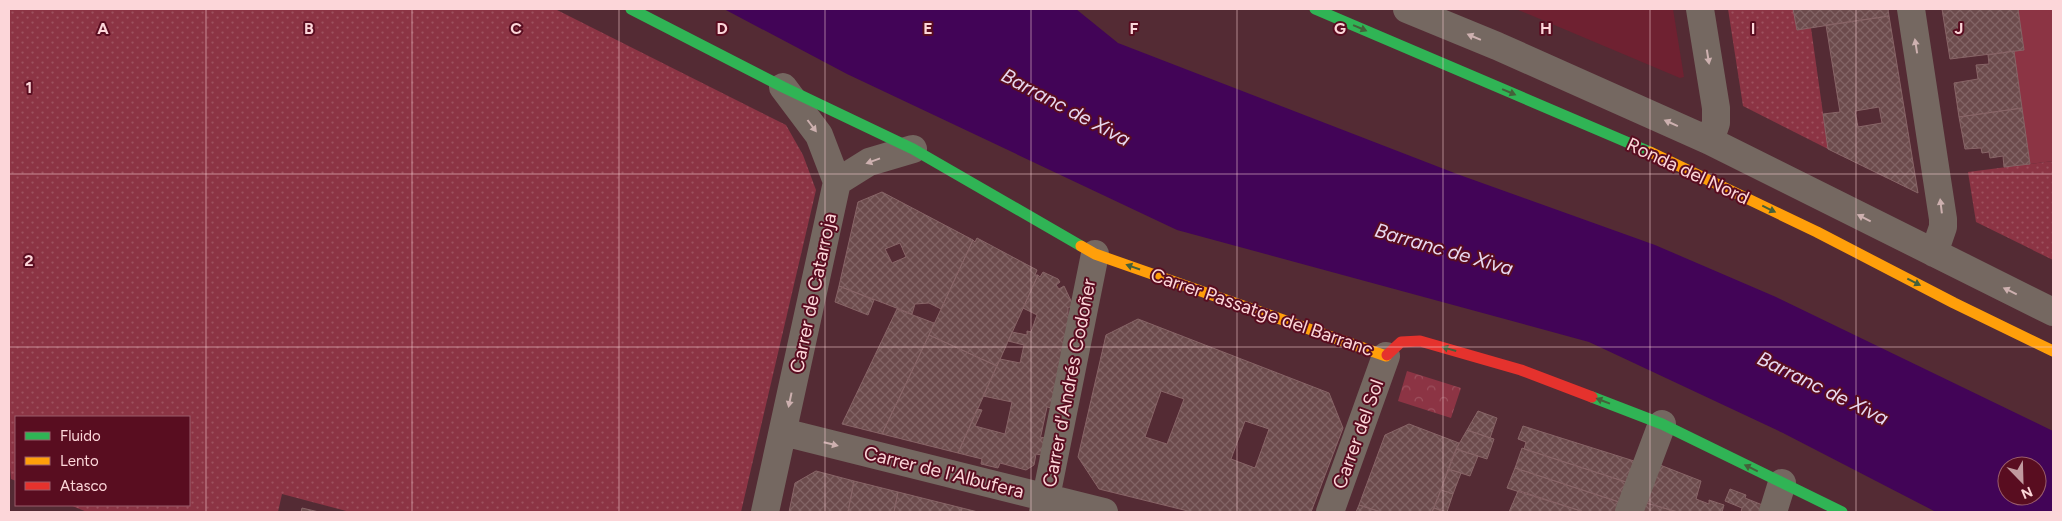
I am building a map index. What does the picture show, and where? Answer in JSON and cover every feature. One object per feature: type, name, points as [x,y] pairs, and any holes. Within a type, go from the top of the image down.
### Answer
[{"type":"street","name":"Carrer Passatge del Barranc","points":[[631,9],[783,87],[913,149],[1095,254],[1386,356],[1401,342],[1420,341],[1521,370],[1662,424],[1842,512]]},
{"type":"street","name":"Ronda del Nord","points":[[1315,9],[1672,161],[2053,351]]},
{"type":"street","name":"Ronda del Nord","points":[[1407,9],[1497,46],[1710,141],[2053,312]]},
{"type":"street","points":[[1700,9],[1716,108],[1716,123],[1710,141]]},
{"type":"street","points":[[1910,9],[1943,219],[1943,227],[1934,253]]},
{"type":"street","points":[[783,87],[819,135],[837,182],[869,162],[913,149]]},
{"type":"street","name":"Carrer de Catarroja","points":[[765,512],[837,182]]},
{"type":"street","name":"Carrer d'Andrés Codoñer","points":[[1045,505],[1095,254]]},
{"type":"street","name":"Carrer del Sol","points":[[1330,512],[1386,356]]},
{"type":"street","points":[[1629,512],[1662,424]]},
{"type":"street","name":"Carrer de l'Albufera","points":[[783,432],[1045,505],[1104,512]]},
{"type":"street","points":[[1773,512],[1782,483]]},
{"type":"shaded area","points":[[1516,9],[1673,9],[1684,77],[1680,78]]},
{"type":"green space","points":[[9,9],[555,9],[786,125],[803,155],[816,190],[741,512],[350,512],[282,494],[278,512],[87,512],[72,506],[190,506],[190,416],[15,416],[15,481],[11,479],[9,455]]},
{"type":"green space","points":[[1728,9],[1793,9],[1797,30],[1811,28],[1828,149],[1743,106]]},
{"type":"green space","points":[[2018,9],[2053,9],[2053,161],[2030,164],[2014,51],[2024,49]]},
{"type":"green space","points":[[2053,161],[2053,260],[1976,222],[1968,172]]},
{"type":"green space","points":[[1407,371],[1461,388],[1451,418],[1398,401]]},
{"type":"water","name":"Barranc de Xiva","points":[[724,9],[1076,9],[1118,43],[1457,174],[1655,245],[1776,297],[2053,431],[2053,512],[1936,512],[1783,433],[1589,342],[1177,230],[847,74]]},
{"type":"building","points":[[1793,9],[1888,9],[1889,16],[1797,30]]},
{"type":"building","points":[[1942,9],[2018,9],[2024,50],[1950,59]]},
{"type":"building","points":[[1889,16],[1918,193],[1828,149],[1823,114],[1840,112],[1826,25]],"holes":[[[1879,107],[1882,123],[1858,127],[1855,111]]]},
{"type":"building","points":[[2014,51],[2022,108],[1959,117],[1954,83],[1978,79],[1976,65],[1989,64],[1988,55]]},
{"type":"building","points":[[2022,108],[2030,164],[2004,167],[2003,156],[1990,158],[1989,152],[1982,153],[1981,148],[1965,149],[1959,117]]},
{"type":"building","points":[[882,192],[973,240],[941,309],[929,303],[915,304],[912,314],[839,286],[858,202]],"holes":[[[900,243],[906,257],[892,263],[885,249]]]},
{"type":"building","points":[[977,238],[1037,270],[1035,275],[1038,275],[997,366],[929,335],[973,240],[975,242]]},
{"type":"building","points":[[1043,272],[1058,279],[1060,282],[1056,285],[1059,289],[1064,286],[1073,305],[1068,308],[1068,315],[1073,316],[1052,408],[1047,407],[1040,437],[1045,438],[1042,455],[1036,454],[1034,465],[1026,470],[1000,463],[998,468],[981,464],[982,459],[958,453],[977,409],[982,410],[975,426],[1005,434],[1012,402],[983,396],[1000,359],[1020,363],[1024,345],[1008,341],[1012,332],[1027,335],[1027,331],[1031,332],[1037,315],[1023,308],[1038,275],[1040,277]]},
{"type":"building","points":[[839,286],[874,300],[868,315],[835,302]]},
{"type":"building","points":[[897,309],[934,323],[882,434],[842,424]]},
{"type":"building","points":[[1138,319],[1329,393],[1343,428],[1311,512],[1192,512],[1099,489],[1078,457],[1106,335]],"holes":[[[1161,391],[1184,399],[1167,444],[1145,437]],[[1245,421],[1269,429],[1255,468],[1231,459]]]},
{"type":"building","points":[[929,335],[997,366],[958,453],[882,434]]},
{"type":"building","points":[[1478,411],[1497,418],[1490,438],[1467,430]]},
{"type":"building","points":[[1409,424],[1459,443],[1432,512],[1381,512],[1359,505],[1385,435]]},
{"type":"building","points":[[1523,426],[1634,461],[1626,482],[1524,449],[1526,442],[1518,439]]},
{"type":"building","points":[[1467,430],[1494,439],[1487,459],[1456,449]]},
{"type":"building","points":[[1522,448],[1626,482],[1619,502],[1515,468]]},
{"type":"building","points":[[1456,449],[1478,456],[1470,476],[1448,469]]},
{"type":"building","points":[[1660,465],[1701,481],[1696,499],[1709,504],[1709,500],[1724,505],[1722,512],[1678,512],[1646,503]]},
{"type":"building","points":[[1515,468],[1619,502],[1615,512],[1584,512],[1507,488]]},
{"type":"building","points":[[1448,469],[1461,473],[1453,494],[1441,490]]},
{"type":"building","points":[[816,471],[854,481],[848,512],[789,512],[795,483]]},
{"type":"building","points":[[854,481],[898,492],[894,512],[848,512]]},
{"type":"building","points":[[1730,489],[1746,495],[1745,498],[1765,506],[1764,512],[1741,512],[1742,508],[1725,501]]},
{"type":"building","points":[[1441,490],[1453,494],[1447,512],[1434,508]]},
{"type":"building","points":[[1518,491],[1520,491],[1584,512],[1509,512]]},
{"type":"building","points":[[898,492],[962,508],[961,512],[894,512]]},
{"type":"building","points":[[1646,503],[1678,512],[1642,512]]},
{"type":"building","points":[[1359,505],[1381,512],[1356,512]]},
{"type":"building","points":[[302,508],[319,512],[301,512]]},
{"type":"building","points":[[962,508],[978,512],[961,512]]},
{"type":"building","points":[[1434,508],[1447,512],[1432,512]]},
{"type":"traffic: fast","points":[[631,9],[783,87],[913,149],[1081,246]]},
{"type":"traffic: fast","points":[[1315,9],[1650,152]]},
{"type":"traffic: fast","points":[[1592,397],[1662,424],[1842,512]]},
{"type":"traffic: slow","points":[[1650,152],[1817,232],[1954,303],[2053,351]]},
{"type":"traffic: slow","points":[[1081,246],[1095,254],[1387,355]]},
{"type":"traffic: jam","points":[[1387,355],[1401,342],[1420,341],[1521,370],[1592,397]]}]
